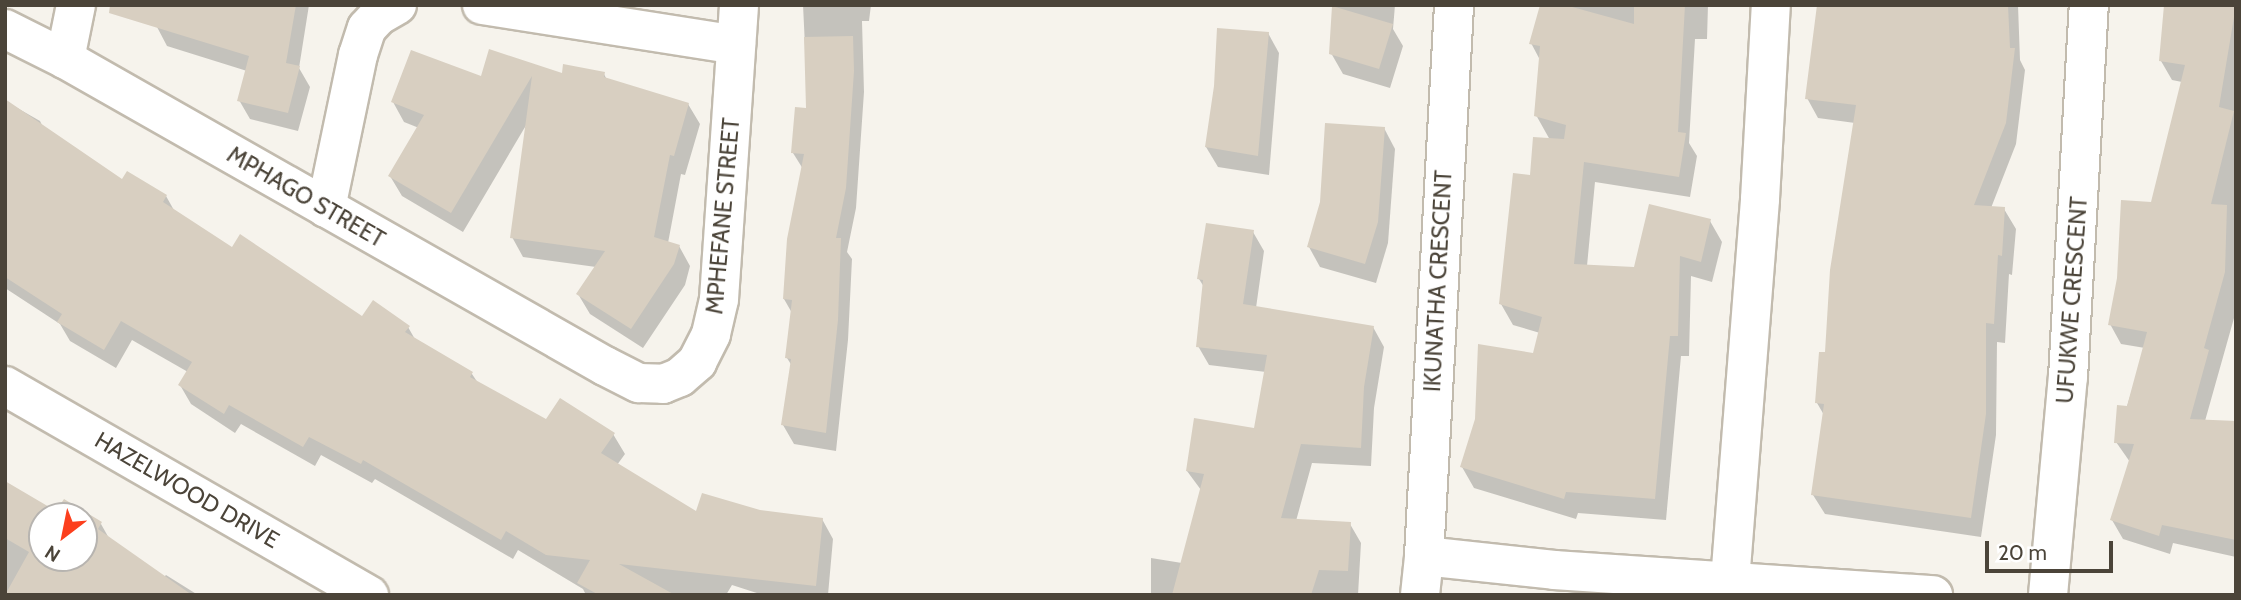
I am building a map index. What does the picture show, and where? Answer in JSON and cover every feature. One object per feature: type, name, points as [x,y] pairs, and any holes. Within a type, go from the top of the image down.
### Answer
[{"type":"street","points":[[65,60],[76,5]]},
{"type":"street","points":[[326,208],[358,55],[367,28],[378,16],[397,5]]},
{"type":"street","points":[[482,5],[736,45]]},
{"type":"street","name":"MPHEFANE STREET","points":[[605,366],[639,383],[663,384],[680,377],[697,362],[711,334],[719,299],[739,5]]},
{"type":"street","name":"IKUNATHA CRESCENT","points":[[1420,595],[1454,5]]},
{"type":"street","points":[[1730,581],[1760,200],[1771,5]]},
{"type":"street","name":"UFUKWE CRESCENT","points":[[2048,595],[2068,377],[2089,5]]},
{"type":"street","name":"MPHAGO STREET","points":[[5,29],[65,60],[605,366]]},
{"type":"street","name":"HAZELWOOD DRIVE","points":[[5,386],[369,595]]},
{"type":"street","points":[[1424,556],[1554,570],[1933,595]]},
{"type":"building","points":[[110,5],[296,5],[286,63],[300,66],[288,113],[237,101],[249,56],[109,13]]},
{"type":"building","points":[[1540,5],[1565,5],[1634,24],[1634,5],[1685,5],[1678,132],[1686,133],[1679,177],[1584,162],[1574,264],[1634,267],[1649,204],[1711,219],[1701,262],[1680,256],[1678,336],[1670,336],[1655,499],[1566,492],[1564,499],[1460,467],[1475,419],[1478,344],[1533,353],[1542,317],[1499,304],[1513,173],[1530,175],[1533,137],[1564,139],[1566,125],[1534,116],[1540,46],[1529,44]]},
{"type":"building","points":[[1817,5],[2008,5],[2010,48],[2015,48],[2006,123],[1974,205],[2005,207],[2002,256],[1998,255],[1994,324],[1986,323],[1986,414],[1971,518],[1811,495],[1824,404],[1815,403],[1819,352],[1825,352],[1830,270],[1856,105],[1805,99]]},
{"type":"building","points":[[2164,5],[2236,5],[2219,107],[2234,111],[2211,204],[2227,205],[2225,272],[2204,348],[2209,350],[2190,419],[2236,421],[2236,540],[2162,525],[2159,536],[2110,520],[2134,444],[2114,443],[2117,405],[2127,406],[2147,332],[2108,325],[2117,278],[2121,200],[2151,202],[2185,65],[2159,61]]},
{"type":"building","points":[[1332,6],[1393,24],[1379,69],[1329,54]]},
{"type":"building","points":[[1217,28],[1269,32],[1258,156],[1205,147],[1214,86]]},
{"type":"building","points":[[853,36],[854,71],[846,188],[836,238],[841,238],[838,320],[826,433],[781,425],[791,359],[785,358],[792,300],[783,299],[787,239],[804,154],[791,153],[795,107],[806,108],[804,37]]},
{"type":"building","points":[[489,49],[562,73],[563,64],[605,72],[604,77],[689,103],[674,156],[670,155],[654,237],[680,245],[674,264],[631,329],[576,294],[605,251],[510,238],[532,76],[451,213],[388,176],[424,115],[391,102],[411,50],[481,76]]},
{"type":"building","points":[[5,99],[122,179],[127,171],[167,195],[163,202],[232,247],[240,234],[362,316],[373,300],[410,326],[405,332],[473,372],[470,377],[546,419],[560,398],[615,433],[601,453],[696,511],[702,493],[760,510],[823,518],[816,586],[619,564],[675,595],[599,595],[577,583],[590,560],[546,555],[506,531],[501,540],[363,460],[361,464],[309,437],[303,447],[229,405],[224,414],[178,385],[192,362],[121,321],[104,350],[57,322],[62,314],[5,277]]},
{"type":"building","points":[[1325,123],[1385,127],[1378,222],[1365,264],[1307,247],[1320,202]]},
{"type":"building","points":[[1206,223],[1254,230],[1243,304],[1374,326],[1364,387],[1361,448],[1301,444],[1281,518],[1351,522],[1348,571],[1319,570],[1311,595],[1172,595],[1204,474],[1186,471],[1194,418],[1254,428],[1267,355],[1196,347],[1203,280],[1197,279]]},
{"type":"building","points":[[5,481],[41,502],[28,502],[28,551],[5,538]]},
{"type":"building","points":[[98,529],[192,595],[5,595],[28,554],[28,572],[98,572]]}]
